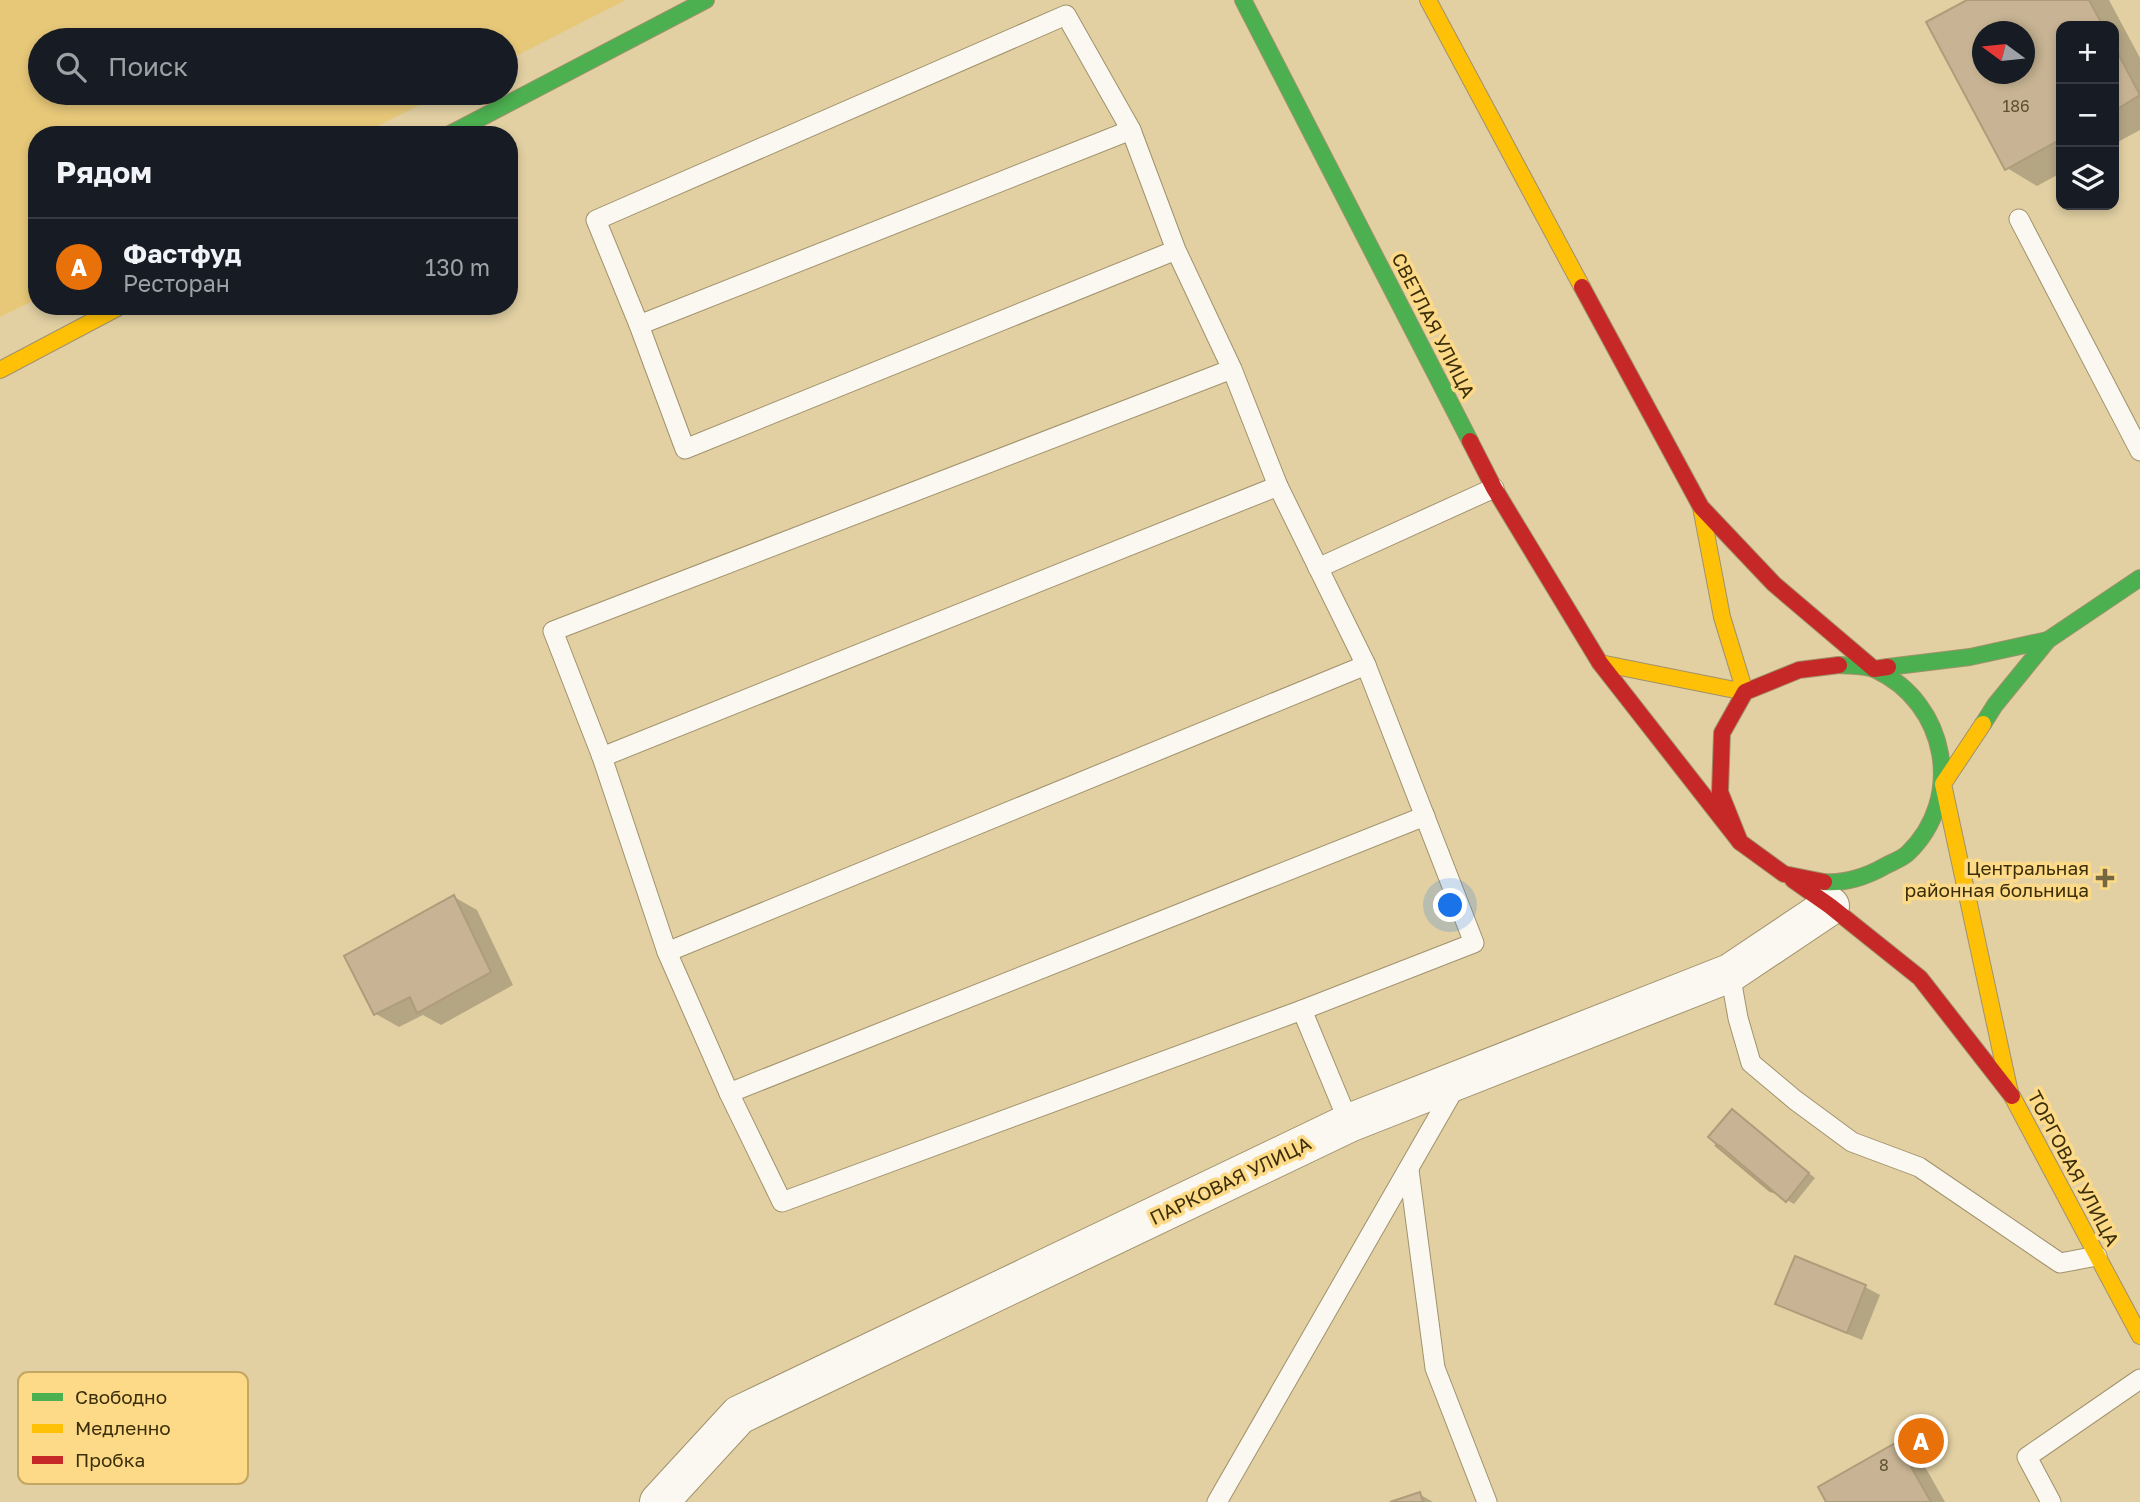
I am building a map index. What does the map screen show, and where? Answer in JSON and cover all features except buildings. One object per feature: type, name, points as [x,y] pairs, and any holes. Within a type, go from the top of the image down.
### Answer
[{"type":"main road","points":[[518,98],[706,0]]},
{"type":"main road","name":"СВЕТЛАЯ УЛИЦА","points":[[1243,0],[1494,488],[1600,663],[1740,842]]},
{"type":"main road","points":[[1428,0],[1701,507],[1774,584],[1874,669],[1905,689],[1923,709],[1939,741],[1943,784]]},
{"type":"main road","points":[[465,126],[505,105]]},
{"type":"main road","points":[[0,370],[104,315]]},
{"type":"main road","points":[[1701,507],[1723,617],[1745,692],[1722,733],[1720,792],[1740,842],[1784,874],[1828,883],[1868,876],[1907,853],[1929,825],[1943,784],[1995,705],[2048,640],[2140,578]]},
{"type":"main road","points":[[1600,663],[1745,692],[1799,670],[1839,665],[1874,669],[1970,657],[2048,640]]},
{"type":"main road","name":"ТОРГОВАЯ УЛИЦА","points":[[1943,784],[2010,1093]]},
{"type":"main road","name":"ТОРГОВАЯ УЛИЦА","points":[[1784,874],[1830,905],[1920,978],[2010,1093],[2140,1336]]},
{"type":"street","name":"ПАРКОВАЯ УЛИЦА","points":[[659,1502],[739,1415],[1349,1123],[1730,973],[1830,905]]},
{"type":"lane","points":[[1176,250],[684,449],[639,325],[596,220],[1066,15],[1131,130],[1176,250],[1233,369],[1278,486],[1366,665],[1474,943],[1302,1010],[782,1202],[729,1094],[667,952],[602,757],[553,631],[1233,369]]},
{"type":"lane","points":[[639,325],[1131,130]]},
{"type":"lane","points":[[2019,219],[2140,451]]},
{"type":"lane","points":[[602,757],[1278,486]]},
{"type":"lane","points":[[1318,568],[1494,488]]},
{"type":"lane","points":[[667,952],[1366,665]]},
{"type":"lane","points":[[729,1094],[1424,816]]},
{"type":"lane","points":[[1730,973],[1738,1018],[1751,1063],[1795,1100],[1852,1142],[1919,1167],[2060,1263],[2097,1256]]},
{"type":"lane","points":[[1302,1010],[1349,1123]]},
{"type":"lane","points":[[1217,1502],[1460,1079]]},
{"type":"lane","points":[[1409,1170],[1435,1368],[1487,1502]]},
{"type":"lane","points":[[2051,1502],[2026,1457],[2140,1379]]},
{"type":"shaded area","points":[[0,0],[626,0],[518,55],[518,28],[28,28],[28,105],[419,105],[378,126],[28,126],[28,303],[0,317]]},
{"type":"traffic: fast","points":[[518,98],[706,0]]},
{"type":"traffic: fast","points":[[1243,0],[1470,441]]},
{"type":"traffic: fast","points":[[465,126],[505,105]]},
{"type":"traffic: fast","points":[[1983,724],[1995,705],[2048,640],[2140,578]]},
{"type":"traffic: fast","points":[[1888,667],[1970,657],[2048,640]]},
{"type":"traffic: fast","points":[[1824,882],[1840,882],[1864,876],[1906,855],[1926,831],[1937,806],[1942,780],[1940,753],[1932,728],[1919,705],[1900,685],[1876,670],[1863,666],[1839,665]]},
{"type":"traffic: slow","points":[[1428,0],[1582,287]]},
{"type":"traffic: slow","points":[[0,370],[104,315]]},
{"type":"traffic: slow","points":[[1600,663],[1745,692],[1722,617],[1701,507]]},
{"type":"traffic: slow","points":[[1983,724],[1943,784],[2010,1093]]},
{"type":"traffic: slow","points":[[2012,1096],[2140,1336]]},
{"type":"traffic: jam","points":[[1582,287],[1701,507],[1774,584],[1874,669],[1888,667]]},
{"type":"traffic: jam","points":[[1470,441],[1494,488],[1600,663],[1740,842]]},
{"type":"traffic: jam","points":[[1824,882],[1784,874],[1740,842],[1720,792],[1722,733],[1745,692],[1799,670],[1839,665]]},
{"type":"traffic: jam","points":[[1793,880],[1920,978],[2012,1096]]},
{"type":"place","name":"Центральная районная больница","points":[[2105,878]]},
{"type":"place","name":"Фастфуд","points":[[1921,1441]]}]
